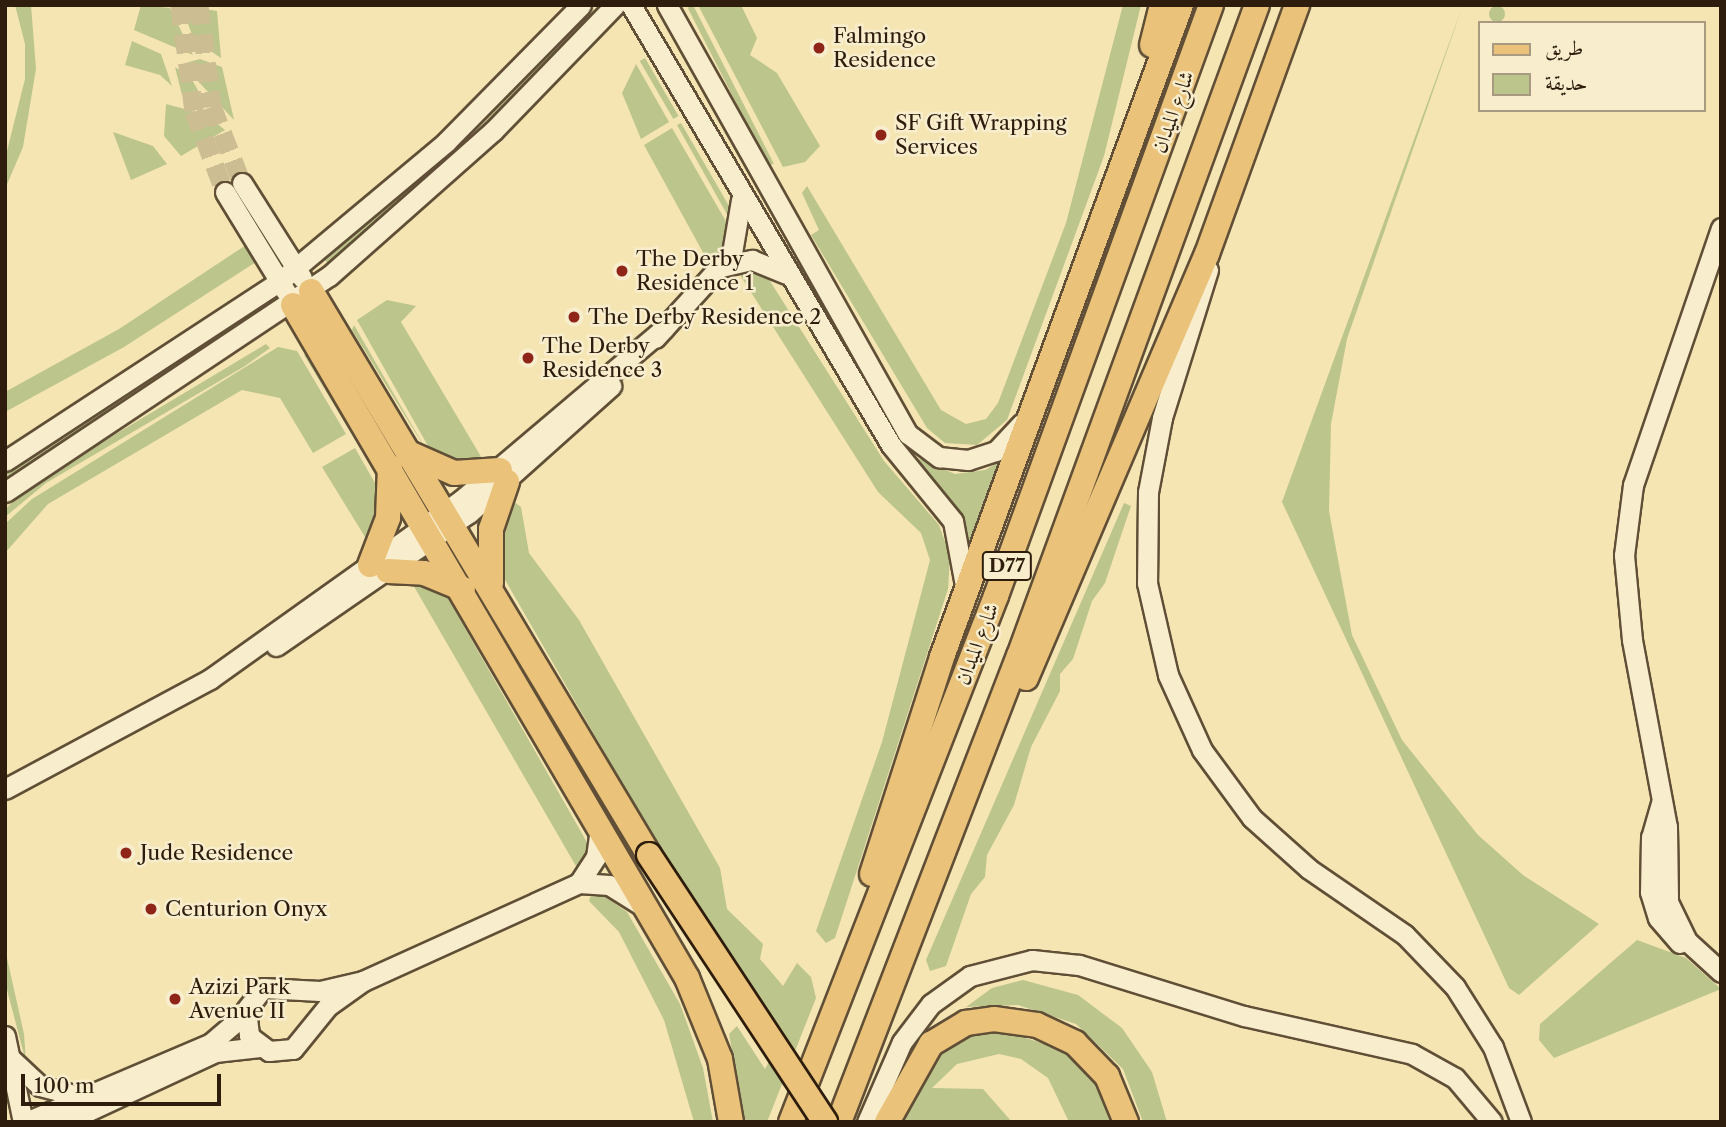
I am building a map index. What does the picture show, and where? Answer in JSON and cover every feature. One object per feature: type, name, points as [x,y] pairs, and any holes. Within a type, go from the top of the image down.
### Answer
[{"type":"main road","points":[[1133,138],[1162,5]]},
{"type":"main road","points":[[820,1045],[846,950],[966,597],[1181,5]]},
{"type":"main road","name":"شارع الميدان","points":[[791,1122],[1001,583],[1211,5]]},
{"type":"main road","name":"شارع الميدان","points":[[839,1122],[956,816],[1257,5]]},
{"type":"main road","points":[[956,816],[998,743],[1207,254],[1297,5]]},
{"type":"main road","points":[[302,298],[440,525],[491,587],[649,855],[825,1122]]},
{"type":"main road","points":[[400,458],[454,473],[503,476],[491,529],[491,587]]},
{"type":"main road","points":[[400,458],[379,568],[424,573],[463,589]]},
{"type":"main road","points":[[440,525],[463,589],[706,1017],[731,1122]]},
{"type":"main road","points":[[887,1122],[922,1054],[953,1029],[1009,1020],[1075,1043],[1107,1076],[1126,1122]]},
{"type":"street","points":[[5,461],[280,282],[446,142],[581,5]]},
{"type":"street","points":[[5,492],[302,298],[493,131],[615,5]]},
{"type":"street","points":[[631,5],[741,200],[891,444],[953,521],[966,597]]},
{"type":"street","points":[[667,5],[787,227],[914,441],[958,461],[996,451],[1017,431],[1053,359]]},
{"type":"street","points":[[233,188],[296,269],[302,298],[280,282],[233,188]]},
{"type":"street","points":[[5,789],[302,631],[379,568],[503,476],[663,329],[721,267],[739,238],[741,200]]},
{"type":"street","points":[[1721,228],[1640,462],[1625,531],[1632,640],[1662,802],[1668,902],[1698,953],[1721,972]]},
{"type":"street","points":[[1207,254],[1204,291],[1162,418],[1147,492],[1147,583],[1168,675],[1202,750],[1252,818],[1309,869],[1405,935],[1455,987],[1493,1047],[1521,1122]]},
{"type":"street","points":[[721,267],[752,260],[786,274]]},
{"type":"street","points":[[72,1120],[215,1052],[260,1047],[293,1049],[312,1026],[363,981],[579,883],[596,857],[600,827]]},
{"type":"street","points":[[579,883],[618,889],[648,911]]},
{"type":"street","points":[[867,1122],[902,1042],[931,1003],[977,972],[1032,960],[1079,965],[1244,1016],[1412,1054],[1455,1078],[1492,1122]]},
{"type":"street","points":[[5,1036],[25,1122],[211,1043],[245,1014],[263,988],[298,989],[363,981]]},
{"type":"street","points":[[298,989],[311,1005],[312,1026]]},
{"type":"street","points":[[245,1014],[249,1036],[260,1047]]},
{"type":"street","points":[[10,1058],[40,1086],[83,1097]]},
{"type":"green space","points":[[15,5],[31,5],[36,69],[23,147],[5,189],[5,159],[25,79],[25,44]]},
{"type":"green space","points":[[141,5],[170,8],[193,55],[134,30]]},
{"type":"green space","points":[[181,5],[217,11],[221,58],[194,40]]},
{"type":"green space","points":[[693,5],[774,164],[768,166],[688,8]]},
{"type":"green space","points":[[698,5],[741,5],[757,38],[750,55],[777,73],[820,146],[805,162],[783,167]]},
{"type":"green space","points":[[1123,5],[1141,5],[1104,156],[1007,420],[977,445],[945,443],[927,428],[811,235],[819,230],[802,193],[807,186],[941,410],[966,424],[986,419],[998,403],[1066,223]]},
{"type":"green space","points":[[1463,5],[1347,339],[1331,424],[1329,511],[1352,635],[1402,740],[1478,835],[1523,875],[1599,924],[1519,995],[1509,988],[1282,502]]},
{"type":"green space","points":[[1497,6],[1504,11],[1504,17],[1500,21],[1494,21],[1489,14]]},
{"type":"green space","points":[[594,9],[598,13],[514,103],[329,265],[325,260],[466,141]]},
{"type":"green space","points":[[132,41],[161,54],[172,86],[160,75],[125,65]]},
{"type":"green space","points":[[645,58],[678,116],[673,119],[640,61]]},
{"type":"green space","points":[[200,59],[222,67],[234,120],[182,64]]},
{"type":"green space","points":[[636,64],[669,122],[641,139],[622,93]]},
{"type":"green space","points":[[175,67],[191,78],[208,108],[182,95]]},
{"type":"green space","points":[[166,104],[207,115],[225,130],[181,156],[164,136]]},
{"type":"green space","points":[[681,123],[729,206],[733,225],[677,125]]},
{"type":"green space","points":[[672,128],[735,237],[711,267],[644,145]]},
{"type":"green space","points":[[113,132],[153,146],[167,164],[131,180]]},
{"type":"green space","points":[[246,245],[256,262],[124,347],[5,412],[5,392],[119,329]]},
{"type":"green space","points":[[735,267],[761,267],[884,461],[939,525],[950,556],[948,589],[835,938],[826,943],[816,931],[882,742],[930,560],[921,533],[878,492]]},
{"type":"green space","points":[[387,300],[416,306],[401,322],[486,465],[437,462],[357,320]]},
{"type":"green space","points":[[265,304],[269,310],[5,482],[5,473],[20,461]]},
{"type":"green space","points":[[354,325],[428,453],[352,330]]},
{"type":"green space","points":[[266,344],[270,348],[245,366],[46,483],[5,517],[5,509],[39,480]]},
{"type":"green space","points":[[278,347],[297,351],[346,434],[313,453],[280,398],[242,390],[48,504],[5,553],[5,524],[32,499]]},
{"type":"green space","points":[[310,351],[355,428],[348,428],[304,355]]},
{"type":"green space","points":[[355,448],[383,497],[370,545],[322,467]]},
{"type":"green space","points":[[910,455],[955,474],[985,470],[1004,459],[973,552],[955,508]]},
{"type":"green space","points":[[507,497],[521,507],[529,553],[579,620],[720,868],[727,909],[763,944],[760,959],[783,986],[797,963],[811,977],[816,998],[767,1122],[745,1122],[729,1034],[737,1026],[765,1069],[782,1038],[644,821],[504,578],[497,558]]},
{"type":"green space","points":[[1124,503],[1131,506],[1105,583],[1092,601],[1073,659],[1060,674],[1060,691],[1031,747],[1014,805],[987,855],[985,877],[971,894],[946,966],[930,971],[926,960]]},
{"type":"green space","points":[[412,583],[442,588],[592,851],[580,873]]},
{"type":"green space","points":[[593,888],[627,912],[680,1004],[703,1068],[713,1122],[694,1122],[664,1020],[619,932],[589,901]]},
{"type":"green space","points":[[1637,940],[1686,958],[1721,989],[1554,1058],[1539,1040],[1540,1024]]},
{"type":"green space","points":[[5,949],[24,1034],[26,1062],[5,982]]},
{"type":"green space","points":[[1023,980],[1078,995],[1122,1028],[1152,1072],[1167,1122],[1143,1122],[1123,1069],[1076,1024],[1018,1005],[966,1007],[992,988]]},
{"type":"green space","points":[[1000,1030],[1067,1051],[1096,1083],[1110,1122],[1069,1122],[1048,1078],[1021,1059],[999,1054],[957,1064],[932,1088],[983,1089],[1012,1122],[894,1122],[927,1057],[972,1033]]},
{"type":"tunnel","points":[[180,5],[194,111],[225,192]]},
{"type":"tunnel","points":[[199,5],[212,106],[242,183]]},
{"type":"place","name":"Falmingo Residence","points":[[819,48]]},
{"type":"place","name":"SF Gift Wrapping Services","points":[[881,135]]},
{"type":"place","name":"The Derby Residence 1","points":[[622,271]]},
{"type":"place","name":"The Derby Residence 2","points":[[574,317]]},
{"type":"place","name":"The Derby Residence 3","points":[[528,358]]},
{"type":"place","name":"Jude Residence","points":[[126,853]]},
{"type":"place","name":"Centurion Onyx","points":[[151,909]]},
{"type":"place","name":"Azizi Park Avenue II","points":[[175,999]]}]
